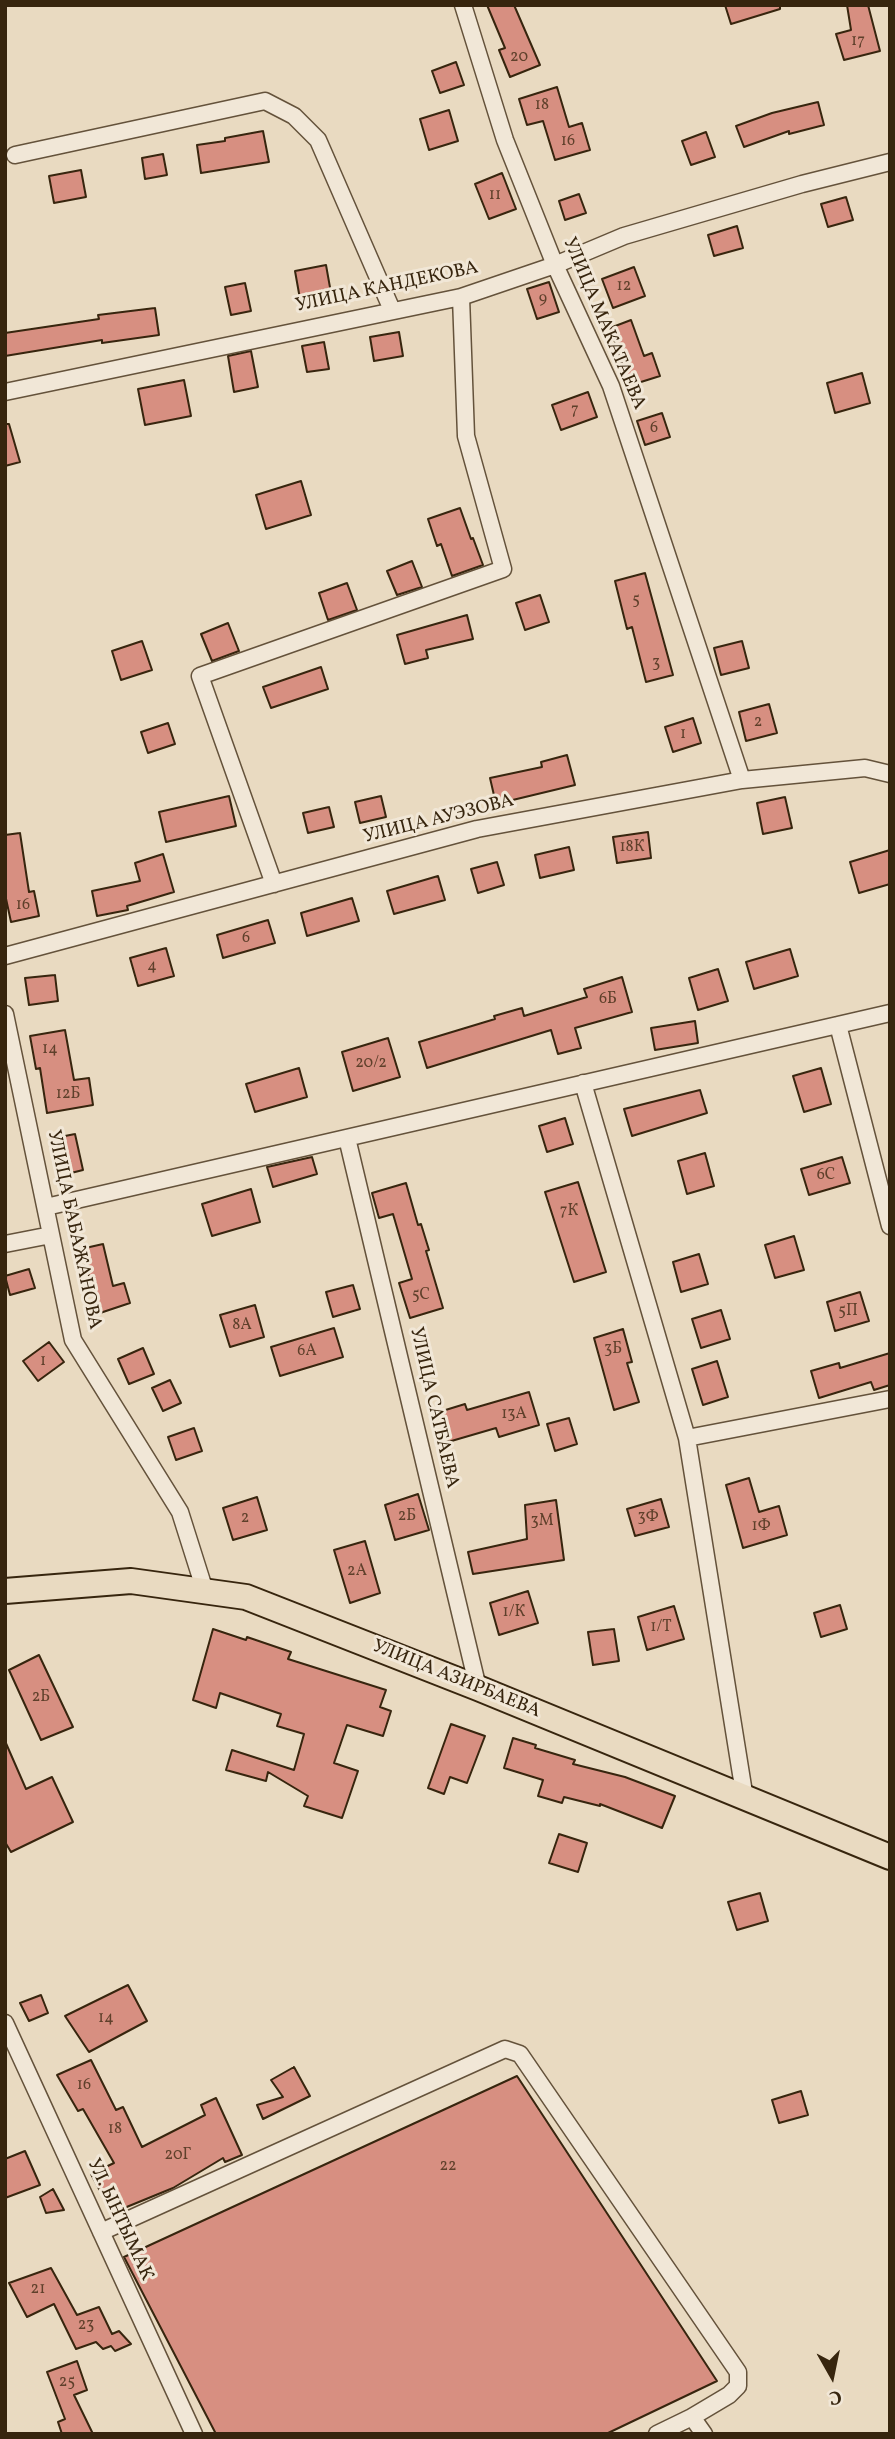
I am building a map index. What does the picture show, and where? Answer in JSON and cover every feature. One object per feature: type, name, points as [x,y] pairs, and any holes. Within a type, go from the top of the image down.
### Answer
[{"type":"main road","name":"УЛИЦА АЗИРБАЕВА","points":[[5,1591],[131,1581],[246,1597],[478,1688],[890,1857]]},
{"type":"street","name":"УЛИЦА МАКАТАЕВА","points":[[463,5],[505,140],[555,265],[611,386],[741,780]]},
{"type":"street","points":[[15,155],[265,102],[294,116],[318,140],[392,310]]},
{"type":"street","name":"УЛИЦА КАНДЕКОВА","points":[[5,392],[461,297],[555,265],[624,236],[802,184],[890,162]]},
{"type":"street","points":[[274,884],[200,676],[503,569],[466,436],[461,297]]},
{"type":"street","name":"УЛИЦА АУЭЗОВА","points":[[5,956],[477,829],[741,780],[865,768],[890,774]]},
{"type":"street","points":[[46,1207],[890,1013]]},
{"type":"street","name":"УЛИЦА БАБАЖАНОВА","points":[[5,1014],[74,1340],[180,1512],[205,1591]]},
{"type":"street","points":[[838,1025],[890,1226]]},
{"type":"street","points":[[583,1083],[687,1438],[745,1798]]},
{"type":"street","name":"УЛИЦА САТБАЕВА","points":[[347,1138],[478,1688]]},
{"type":"street","points":[[5,1244],[51,1235]]},
{"type":"street","points":[[687,1438],[890,1399]]},
{"type":"street","name":"УЛ. ЫНТЫМАК","points":[[5,2023],[194,2434]]},
{"type":"street","points":[[101,2232],[505,2049],[520,2054],[738,2372],[738,2386],[729,2395],[657,2434]]},
{"type":"street","points":[[692,2417],[704,2434]]},
{"type":"building","points":[[487,5],[514,5],[540,65],[510,77],[499,50],[505,48]]},
{"type":"building","points":[[725,5],[780,5],[780,9],[731,24]]},
{"type":"building","points":[[847,5],[868,5],[880,51],[844,60],[836,34],[851,30]]},
{"type":"building","points":[[456,62],[464,85],[440,93],[432,71]]},
{"type":"building","points":[[557,87],[569,127],[582,123],[590,150],[555,160],[543,121],[527,125],[519,99]]},
{"type":"building","points":[[818,102],[824,125],[789,134],[789,131],[744,147],[736,126],[772,113]]},
{"type":"building","points":[[449,110],[458,141],[429,150],[420,119]]},
{"type":"building","points":[[263,131],[269,162],[201,173],[197,145]]},
{"type":"building","points":[[706,132],[715,157],[691,165],[682,141]]},
{"type":"building","points":[[163,154],[167,175],[145,179],[142,158]]},
{"type":"building","points":[[81,170],[86,197],[54,203],[49,176]]},
{"type":"building","points":[[502,173],[516,209],[489,219],[475,184]]},
{"type":"building","points":[[579,194],[586,213],[565,220],[559,201]]},
{"type":"building","points":[[846,197],[853,220],[828,227],[821,204]]},
{"type":"building","points":[[737,226],[743,248],[714,256],[708,235]]},
{"type":"building","points":[[326,265],[331,293],[300,299],[295,271]]},
{"type":"building","points":[[634,267],[645,296],[613,308],[602,279]]},
{"type":"building","points":[[549,282],[559,312],[537,319],[527,289]]},
{"type":"building","points":[[245,283],[251,311],[231,315],[225,287]]},
{"type":"building","points":[[155,308],[159,335],[102,343],[102,340],[5,356],[5,333],[99,319],[98,315]]},
{"type":"building","points":[[631,320],[644,356],[652,353],[660,376],[625,387],[617,364],[622,362],[610,328]]},
{"type":"building","points":[[399,332],[403,356],[374,361],[370,337]]},
{"type":"building","points":[[324,342],[329,369],[307,372],[302,346]]},
{"type":"building","points":[[251,351],[258,387],[234,392],[228,356]]},
{"type":"building","points":[[862,373],[870,403],[835,413],[827,383]]},
{"type":"building","points":[[184,380],[191,416],[145,425],[138,389]]},
{"type":"building","points":[[588,392],[597,417],[561,430],[552,405]]},
{"type":"building","points":[[662,413],[670,437],[645,445],[637,421]]},
{"type":"building","points":[[5,424],[9,424],[20,462],[5,466]]},
{"type":"building","points":[[301,481],[311,515],[266,529],[256,495]]},
{"type":"building","points":[[460,508],[483,565],[452,576],[441,544],[437,546],[428,519]]},
{"type":"building","points":[[412,561],[422,587],[397,595],[387,571]]},
{"type":"building","points":[[645,573],[673,675],[646,682],[632,627],[627,629],[615,581]]},
{"type":"building","points":[[347,583],[357,610],[328,620],[319,593]]},
{"type":"building","points":[[540,595],[549,622],[525,630],[516,603]]},
{"type":"building","points":[[467,615],[473,639],[426,650],[428,658],[405,664],[397,635]]},
{"type":"building","points":[[228,623],[239,651],[212,661],[201,634]]},
{"type":"building","points":[[142,641],[152,670],[121,680],[112,651]]},
{"type":"building","points":[[742,641],[749,668],[721,675],[714,648]]},
{"type":"building","points":[[321,667],[328,689],[271,708],[263,687]]},
{"type":"building","points":[[769,704],[777,733],[746,741],[739,712]]},
{"type":"building","points":[[693,718],[701,743],[673,752],[665,727]]},
{"type":"building","points":[[168,723],[175,744],[148,753],[141,732]]},
{"type":"building","points":[[567,755],[575,785],[496,804],[490,778],[542,767],[541,762]]},
{"type":"building","points":[[229,796],[236,826],[166,842],[159,812]]},
{"type":"building","points":[[381,796],[386,817],[360,823],[355,802]]},
{"type":"building","points":[[785,797],[792,828],[763,834],[757,803]]},
{"type":"building","points":[[329,807],[334,827],[308,833],[303,813]]},
{"type":"building","points":[[648,832],[651,858],[617,863],[613,837]]},
{"type":"building","points":[[20,833],[29,892],[34,891],[39,916],[11,922],[5,894],[5,835]]},
{"type":"building","points":[[569,847],[574,870],[540,878],[535,855]]},
{"type":"building","points":[[890,850],[890,884],[859,893],[850,862]]},
{"type":"building","points":[[163,854],[174,892],[127,906],[128,910],[97,916],[92,891],[140,881],[135,863]]},
{"type":"building","points":[[497,862],[504,885],[478,893],[471,869]]},
{"type":"building","points":[[438,876],[445,900],[394,914],[387,891]]},
{"type":"building","points":[[352,898],[359,921],[307,936],[301,913]]},
{"type":"building","points":[[268,920],[275,943],[223,958],[217,935]]},
{"type":"building","points":[[166,948],[174,976],[138,986],[130,958]]},
{"type":"building","points":[[790,949],[798,976],[754,989],[746,962]]},
{"type":"building","points":[[718,969],[728,1001],[698,1010],[689,978]]},
{"type":"building","points":[[55,975],[58,1001],[29,1005],[25,978]]},
{"type":"building","points":[[622,977],[632,1012],[575,1028],[581,1048],[558,1054],[551,1030],[427,1068],[419,1042],[522,1008],[524,1016],[587,997],[584,989]]},
{"type":"building","points":[[695,1021],[698,1043],[655,1050],[651,1028]]},
{"type":"building","points":[[65,1030],[74,1080],[89,1078],[93,1105],[47,1113],[40,1068],[36,1069],[30,1036]]},
{"type":"building","points":[[388,1038],[400,1077],[353,1091],[342,1052]]},
{"type":"building","points":[[299,1068],[307,1097],[255,1112],[246,1084]]},
{"type":"building","points":[[821,1068],[831,1104],[804,1112],[793,1076]]},
{"type":"building","points":[[700,1090],[707,1113],[632,1136],[624,1109]]},
{"type":"building","points":[[565,1118],[573,1144],[547,1152],[539,1126]]},
{"type":"building","points":[[75,1134],[83,1170],[59,1176],[50,1139]]},
{"type":"building","points":[[705,1153],[714,1186],[687,1194],[678,1161]]},
{"type":"building","points":[[312,1157],[317,1174],[273,1187],[267,1167]]},
{"type":"building","points":[[842,1157],[850,1183],[809,1195],[801,1169]]},
{"type":"building","points":[[578,1182],[606,1272],[574,1282],[545,1192]]},
{"type":"building","points":[[406,1183],[418,1225],[421,1224],[429,1250],[426,1251],[443,1308],[410,1318],[399,1283],[412,1279],[393,1214],[379,1218],[372,1193]]},
{"type":"building","points":[[251,1189],[260,1222],[212,1236],[202,1204]]},
{"type":"building","points":[[794,1236],[804,1270],[775,1278],[765,1245]]},
{"type":"building","points":[[103,1244],[113,1286],[124,1283],[130,1303],[100,1313],[81,1249]]},
{"type":"building","points":[[699,1254],[708,1284],[681,1292],[673,1262]]},
{"type":"building","points":[[29,1269],[35,1288],[10,1295],[5,1276]]},
{"type":"building","points":[[353,1285],[360,1309],[333,1317],[326,1292]]},
{"type":"building","points":[[860,1292],[869,1321],[835,1331],[827,1302]]},
{"type":"building","points":[[255,1305],[264,1337],[230,1347],[220,1315]]},
{"type":"building","points":[[721,1310],[730,1339],[701,1348],[692,1319]]},
{"type":"building","points":[[334,1328],[343,1357],[280,1376],[271,1347]]},
{"type":"building","points":[[623,1329],[632,1362],[627,1363],[639,1402],[614,1410],[594,1338]]},
{"type":"building","points":[[49,1342],[64,1362],[38,1381],[23,1361]]},
{"type":"building","points":[[143,1348],[154,1374],[129,1384],[118,1359]]},
{"type":"building","points":[[890,1353],[890,1385],[874,1390],[871,1382],[819,1398],[811,1371],[839,1363],[840,1368]]},
{"type":"building","points":[[717,1361],[728,1397],[703,1405],[692,1369]]},
{"type":"building","points":[[170,1380],[181,1403],[163,1411],[152,1388]]},
{"type":"building","points":[[529,1392],[539,1425],[499,1437],[496,1428],[448,1442],[439,1412],[465,1404],[467,1410]]},
{"type":"building","points":[[569,1418],[577,1444],[555,1451],[547,1424]]},
{"type":"building","points":[[194,1428],[202,1451],[176,1460],[168,1437]]},
{"type":"building","points":[[749,1478],[759,1512],[779,1506],[787,1535],[743,1548],[726,1485]]},
{"type":"building","points":[[418,1494],[429,1530],[395,1540],[385,1505]]},
{"type":"building","points":[[257,1497],[267,1530],[233,1540],[223,1508]]},
{"type":"building","points":[[661,1499],[669,1527],[635,1536],[627,1509]]},
{"type":"building","points":[[556,1500],[564,1560],[473,1574],[468,1552],[527,1539],[525,1505]]},
{"type":"building","points":[[365,1541],[380,1593],[350,1603],[334,1550]]},
{"type":"building","points":[[528,1591],[538,1623],[499,1635],[490,1603]]},
{"type":"building","points":[[840,1605],[847,1629],[821,1637],[814,1613]]},
{"type":"building","points":[[674,1606],[684,1639],[647,1650],[638,1617]]},
{"type":"building","points":[[213,1629],[291,1652],[288,1659],[386,1690],[380,1707],[391,1711],[383,1736],[347,1725],[334,1763],[358,1771],[342,1818],[304,1806],[308,1796],[268,1772],[266,1781],[226,1770],[232,1750],[294,1770],[304,1734],[277,1726],[281,1714],[220,1693],[216,1708],[193,1700]]},
{"type":"building","points":[[614,1629],[619,1661],[593,1665],[588,1632]]},
{"type":"building","points":[[39,1655],[73,1727],[41,1740],[9,1670]]},
{"type":"building","points":[[451,1724],[485,1736],[467,1783],[450,1777],[444,1794],[428,1788]]},
{"type":"building","points":[[513,1738],[575,1760],[573,1764],[625,1777],[675,1796],[662,1828],[600,1804],[564,1797],[562,1803],[538,1796],[543,1780],[504,1768]]},
{"type":"building","points":[[5,1741],[26,1789],[52,1777],[73,1822],[11,1852],[5,1842]]},
{"type":"building","points":[[559,1834],[587,1843],[578,1872],[549,1863]]},
{"type":"building","points":[[760,1893],[768,1921],[737,1930],[728,1902]]},
{"type":"building","points":[[128,1985],[147,2021],[89,2052],[65,2016]]},
{"type":"building","points":[[41,1995],[48,2013],[29,2021],[20,2003]]},
{"type":"building","points":[[91,2060],[116,2110],[123,2107],[142,2147],[205,2115],[201,2105],[216,2098],[242,2155],[225,2162],[223,2158],[173,2188],[112,2213],[91,2174],[114,2163],[83,2109],[78,2111],[57,2075]]},
{"type":"building","points":[[294,2067],[310,2096],[263,2119],[257,2105],[283,2097],[271,2080]]},
{"type":"building","points":[[517,2076],[717,2381],[606,2434],[216,2434],[124,2257]]},
{"type":"building","points":[[801,2091],[808,2115],[779,2123],[772,2100]]},
{"type":"building","points":[[25,2151],[40,2185],[5,2198],[5,2159]]},
{"type":"building","points":[[53,2189],[64,2210],[46,2213],[40,2197]]},
{"type":"building","points":[[51,2268],[77,2315],[99,2307],[112,2334],[119,2331],[131,2344],[115,2351],[111,2346],[103,2349],[96,2342],[76,2349],[54,2304],[27,2317],[9,2283]]},
{"type":"building","points":[[77,2361],[87,2390],[74,2395],[93,2434],[62,2434],[58,2422],[65,2419],[47,2372]]}]
